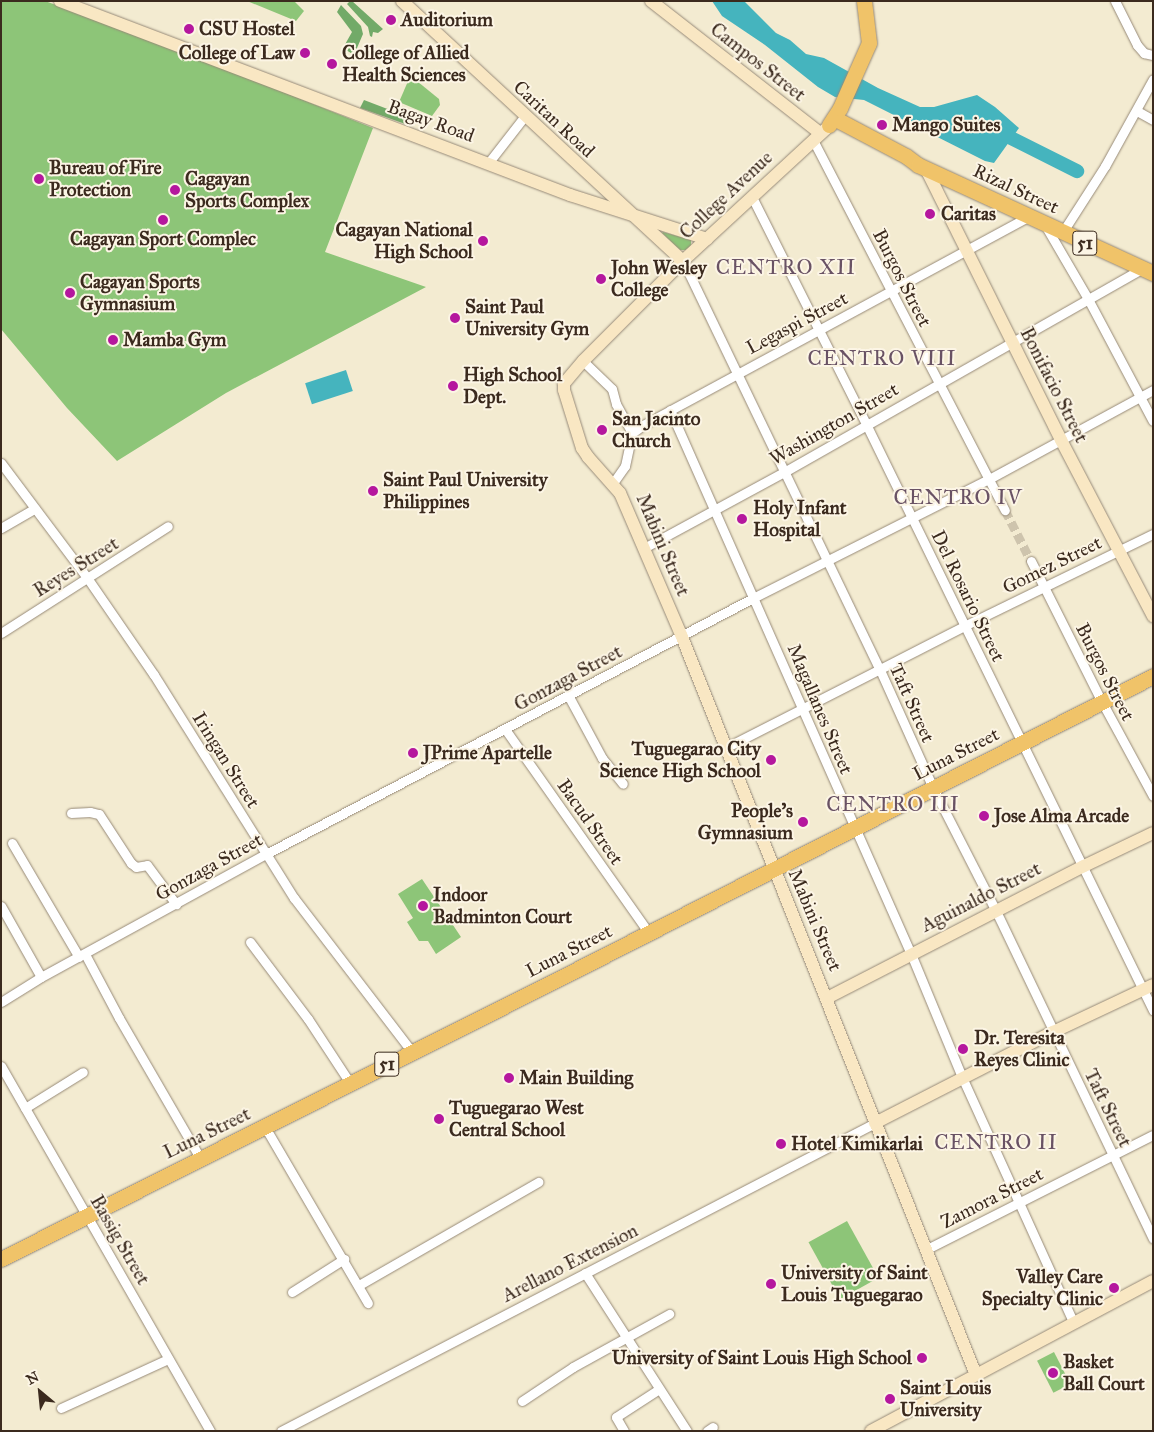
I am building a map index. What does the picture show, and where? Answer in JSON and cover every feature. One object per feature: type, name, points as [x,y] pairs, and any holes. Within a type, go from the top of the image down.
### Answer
[{"type":"main road","points":[[856,1],[862,59]]},
{"type":"main road","points":[[827,125],[869,43],[864,1]]},
{"type":"main road","name":"Rizal Street","points":[[827,125],[902,164],[922,167],[1062,233],[1148,270]]},
{"type":"main road","name":"Luna Street","points":[[1,1258],[649,933],[1153,676]]},
{"type":"street","name":"Bagay Road","points":[[60,1],[490,162],[570,195],[707,239]]},
{"type":"street","name":"Caritan Road","points":[[402,1],[629,214],[683,261]]},
{"type":"street","name":"Campos Street","points":[[651,1],[827,125]]},
{"type":"street","points":[[1115,1],[1137,45],[1144,52],[1153,55]]},
{"type":"street","points":[[1062,233],[1136,111],[1153,79]]},
{"type":"street","points":[[1136,111],[1153,120]]},
{"type":"street","points":[[490,162],[524,116]]},
{"type":"street","name":"College Avenue","points":[[612,483],[582,448],[564,390],[564,384],[583,361],[683,261],[827,125]]},
{"type":"street","name":"Burgos Street","points":[[827,125],[890,292],[1005,510]]},
{"type":"street","name":"Bonifacio Street","points":[[922,167],[1153,616]]},
{"type":"street","name":"Del Rosario Street","points":[[752,197],[820,330],[1021,744],[1148,988],[1153,1010]]},
{"type":"street","name":"Legaspi Street","points":[[632,432],[736,373],[820,330],[1027,217]]},
{"type":"street","points":[[1045,225],[1088,299],[1153,421]]},
{"type":"street","name":"Taft Street","points":[[683,261],[880,670],[933,788],[996,911],[1052,1032],[1153,1238]]},
{"type":"street","name":"Washington Street","points":[[644,548],[784,472],[1088,299],[1148,270]]},
{"type":"street","points":[[583,361],[612,389],[616,404],[632,432],[625,466],[612,483]]},
{"type":"street","name":"Gonzaga Street","points":[[1,1002],[41,977],[266,854],[753,598],[989,479],[1153,390]]},
{"type":"street","name":"Magallanes Street","points":[[670,410],[911,954],[962,1077],[1073,1322]]},
{"type":"street","name":"Iringan Street","points":[[1,463],[88,579],[154,675],[294,898],[412,1052]]},
{"type":"street","name":"Mabini Street","points":[[612,483],[620,493],[682,637],[976,1375]]},
{"type":"street","points":[[1,528],[35,508]]},
{"type":"street","name":"Reyes Street","points":[[1,633],[168,526]]},
{"type":"street","name":"Gomez Street","points":[[725,748],[964,626],[1153,534]]},
{"type":"street","name":"Burgos Street","points":[[1031,561],[1102,702],[1153,796]]},
{"type":"street","points":[[568,695],[602,758],[623,784]]},
{"type":"street","name":"Bacud Street","points":[[505,730],[649,933]]},
{"type":"street","points":[[71,813],[90,812],[99,814],[131,863],[136,867],[147,865],[176,904]]},
{"type":"street","name":"Aguinaldo Street","points":[[827,998],[1084,866],[1153,833]]},
{"type":"street","points":[[12,843],[82,956],[200,1158]]},
{"type":"street","points":[[1,906],[41,977]]},
{"type":"street","points":[[250,942],[308,1019],[350,1083]]},
{"type":"street","points":[[875,1123],[1052,1032],[1148,988]]},
{"type":"street","name":"Bassig Street","points":[[1,1066],[210,1431]]},
{"type":"street","points":[[25,1108],[82,1072]]},
{"type":"street","name":"Arellano Extension","points":[[281,1431],[875,1123]]},
{"type":"street","points":[[265,1126],[368,1303]]},
{"type":"street","name":"Zamora Street","points":[[925,1250],[1153,1134]]},
{"type":"street","points":[[359,1285],[538,1182]]},
{"type":"street","points":[[292,1292],[344,1259]]},
{"type":"street","points":[[585,1273],[687,1431]]},
{"type":"street","points":[[871,1431],[1153,1281]]},
{"type":"street","points":[[522,1401],[573,1367],[669,1314]]},
{"type":"street","points":[[61,1408],[168,1359]]},
{"type":"street","points":[[624,1431],[616,1418],[660,1389]]},
{"type":"green space","name":"Cagayan Sports Complex","points":[[1,1],[45,1],[164,44],[373,128],[325,252],[426,287],[226,393],[117,461],[67,408],[1,329]]},
{"type":"green space","points":[[247,1],[294,1],[304,11],[296,21]]},
{"type":"green space","points":[[350,1],[383,29],[378,33],[373,32],[372,37],[370,36],[368,27],[347,4]]},
{"type":"green space","points":[[341,5],[361,26],[363,34],[354,55],[343,48],[352,32],[337,12]]},
{"type":"green space","points":[[412,77],[439,99],[440,105],[432,116],[399,102],[409,79]]},
{"type":"green space","points":[[364,100],[411,118],[408,125],[360,108]]},
{"type":"green space","points":[[663,232],[691,240],[691,247],[686,250],[680,250]]},
{"type":"green space","name":"Indoor Badminton Court","points":[[422,879],[461,937],[436,954],[428,941],[419,941],[407,922],[413,918],[398,894]]},
{"type":"green space","points":[[847,1221],[879,1278],[840,1299],[809,1242]]},
{"type":"green space","name":"Basket Ball Court","points":[[1054,1352],[1070,1384],[1053,1393],[1037,1361]]},
{"type":"water","points":[[712,1],[744,1],[776,33],[790,40],[806,54],[824,58],[878,88],[920,107],[934,107],[977,95],[995,107],[1019,128],[994,163],[985,161],[864,100],[835,97],[818,87],[765,45],[722,16]]},
{"type":"water","points":[[346,370],[353,391],[312,404],[305,383]]},
{"type":"waterway","points":[[995,130],[1077,171]]},
{"type":"tunnel","points":[[1005,510],[1031,561]]},
{"type":"place","name":"Auditorium","points":[[391,20]]},
{"type":"place","name":"CSU Hostel","points":[[189,29]]},
{"type":"place","name":"College of Law","points":[[305,53]]},
{"type":"place","name":"College of Allied Health Sciences","points":[[332,64]]},
{"type":"place","name":"Mango Suites","points":[[882,125]]},
{"type":"place","name":"Bureau of Fire Protection","points":[[39,179]]},
{"type":"place","name":"Cagayan Sports Complex","points":[[175,190]]},
{"type":"place","name":"Caritas","points":[[930,214]]},
{"type":"place","name":"Cagayan Sport Complec","points":[[163,220]]},
{"type":"place","name":"Cagayan National High School","points":[[483,241]]},
{"type":"place","name":"John Wesley College","points":[[601,279]]},
{"type":"place","name":"Cagayan Sports Gymnasium","points":[[70,293]]},
{"type":"place","name":"Saint Paul University Gym","points":[[455,318]]},
{"type":"place","name":"Mamba Gym","points":[[113,340]]},
{"type":"place","name":"High School Dept.","points":[[453,386]]},
{"type":"place","name":"San Jacinto Church","points":[[602,430]]},
{"type":"place","name":"Saint Paul University Philippines","points":[[373,491]]},
{"type":"place","name":"Holy Infant Hospital","points":[[742,519]]},
{"type":"place","name":"JPrime Apartelle","points":[[413,753]]},
{"type":"place","name":"Tuguegarao City Science High School","points":[[771,760]]},
{"type":"place","name":"Jose Alma Arcade","points":[[984,816]]},
{"type":"place","name":"People's Gymnasium","points":[[803,822]]},
{"type":"place","name":"Indoor Badminton Court","points":[[423,906]]},
{"type":"place","name":"Dr. Teresita Reyes Clinic","points":[[963,1049]]},
{"type":"place","name":"Main Building","points":[[509,1078]]},
{"type":"place","name":"Tuguegarao West Central School","points":[[439,1119]]},
{"type":"place","name":"Hotel Kimikarlai","points":[[781,1144]]},
{"type":"place","name":"University of Saint Louis Tuguegarao","points":[[771,1284]]},
{"type":"place","name":"Valley Care Specialty Clinic","points":[[1114,1288]]},
{"type":"place","name":"University of Saint Louis High School","points":[[922,1358]]},
{"type":"place","name":"Basket Ball Court","points":[[1053,1373]]},
{"type":"place","name":"Saint Louis University","points":[[890,1399]]},
{"type":"district","name":"CENTRO XII","points":[[786,267]]},
{"type":"district","name":"CENTRO VIII","points":[[882,358]]},
{"type":"district","name":"CENTRO IV","points":[[958,497]]},
{"type":"district","name":"CENTRO III","points":[[893,804]]},
{"type":"district","name":"CENTRO II","points":[[996,1142]]}]
